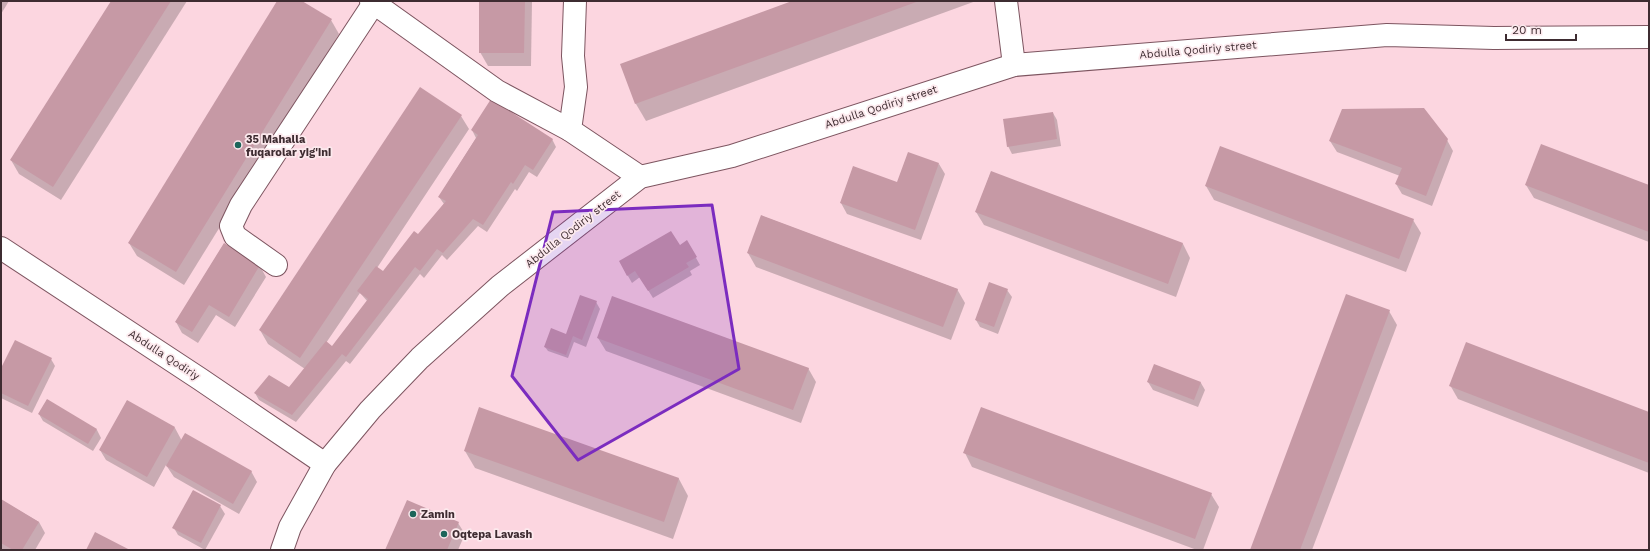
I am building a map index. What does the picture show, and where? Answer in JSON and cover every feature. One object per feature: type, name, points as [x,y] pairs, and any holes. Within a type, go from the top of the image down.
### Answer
[{"type":"street","points":[[570,130],[576,87],[574,56],[575,1]]},
{"type":"street","points":[[1006,1],[1014,65]]},
{"type":"street","points":[[276,265],[235,236],[231,226],[241,205],[372,2],[497,91],[570,130],[640,177]]},
{"type":"street","name":"Abdulla Qodiriy street","points":[[282,550],[290,527],[325,464],[370,410],[420,358],[500,286],[640,177],[732,156],[1014,65],[1387,35],[1494,38],[1649,37]]},
{"type":"street","name":"Abdulla Qodiriy","points":[[1,248],[193,374],[325,464]]},
{"type":"highlighted area","points":[[712,205],[739,369],[578,460],[512,376],[553,212]]},
{"type":"building","points":[[111,1],[171,1],[53,187],[10,160]]},
{"type":"building","points":[[277,1],[302,1],[332,19],[176,272],[128,243]]},
{"type":"building","points":[[479,1],[525,1],[524,53],[479,53]]},
{"type":"building","points":[[792,1],[919,1],[635,104],[620,64]]},
{"type":"building","points":[[420,87],[462,115],[300,358],[259,330]]},
{"type":"building","points":[[491,99],[553,139],[533,170],[525,165],[513,184],[511,182],[483,225],[473,219],[443,253],[437,249],[420,271],[415,267],[346,357],[342,354],[292,415],[254,393],[269,375],[289,387],[326,341],[332,346],[368,299],[357,291],[376,266],[383,271],[414,231],[418,234],[446,201],[438,197],[478,135],[471,130]]},
{"type":"building","points":[[1424,108],[1448,139],[1426,196],[1395,184],[1402,168],[1329,141],[1342,109]]},
{"type":"building","points":[[1053,112],[1057,139],[1007,147],[1003,119]]},
{"type":"building","points":[[1541,144],[1649,185],[1649,232],[1525,185]]},
{"type":"building","points":[[1220,146],[1414,219],[1399,259],[1205,186]]},
{"type":"building","points":[[908,152],[939,163],[915,230],[840,203],[853,166],[897,182]]},
{"type":"building","points":[[991,171],[1183,243],[1168,284],[975,212]]},
{"type":"building","points":[[761,215],[958,289],[943,327],[747,253]]},
{"type":"building","points":[[671,231],[680,245],[687,240],[697,257],[686,263],[689,267],[648,291],[635,271],[627,276],[619,261]]},
{"type":"building","points":[[224,243],[260,265],[229,317],[209,305],[192,332],[175,322]]},
{"type":"building","points":[[989,282],[1008,289],[994,327],[975,320]]},
{"type":"building","points":[[1346,294],[1390,310],[1300,550],[1250,550]]},
{"type":"building","points":[[580,295],[597,301],[582,340],[573,336],[566,355],[544,347],[551,328],[566,334]]},
{"type":"building","points":[[612,296],[809,368],[793,410],[597,338]]},
{"type":"building","points":[[15,340],[52,358],[28,406],[1,393],[1,368]]},
{"type":"building","points":[[1466,342],[1649,412],[1649,463],[1449,386]]},
{"type":"building","points":[[1154,364],[1201,382],[1194,400],[1147,382]]},
{"type":"building","points":[[47,399],[97,429],[88,444],[38,414]]},
{"type":"building","points":[[127,400],[175,427],[147,477],[99,450]]},
{"type":"building","points":[[479,407],[679,478],[664,522],[464,451]]},
{"type":"building","points":[[981,407],[1212,493],[1195,539],[963,453]]},
{"type":"building","points":[[185,433],[252,471],[233,504],[166,466]]},
{"type":"building","points":[[193,490],[221,505],[201,543],[172,528]]},
{"type":"building","points":[[1,499],[39,522],[22,550],[13,550],[1,543]]},
{"type":"building","points":[[407,500],[459,522],[447,550],[385,550]]},
{"type":"building","points":[[95,532],[130,550],[86,550]]},
{"type":"place","name":"35 Mahalla fuqarolar yig'ini","points":[[238,145]]},
{"type":"place","name":"Zamin","points":[[413,514]]},
{"type":"place","name":"Oqtepa Lavash","points":[[444,534]]}]
